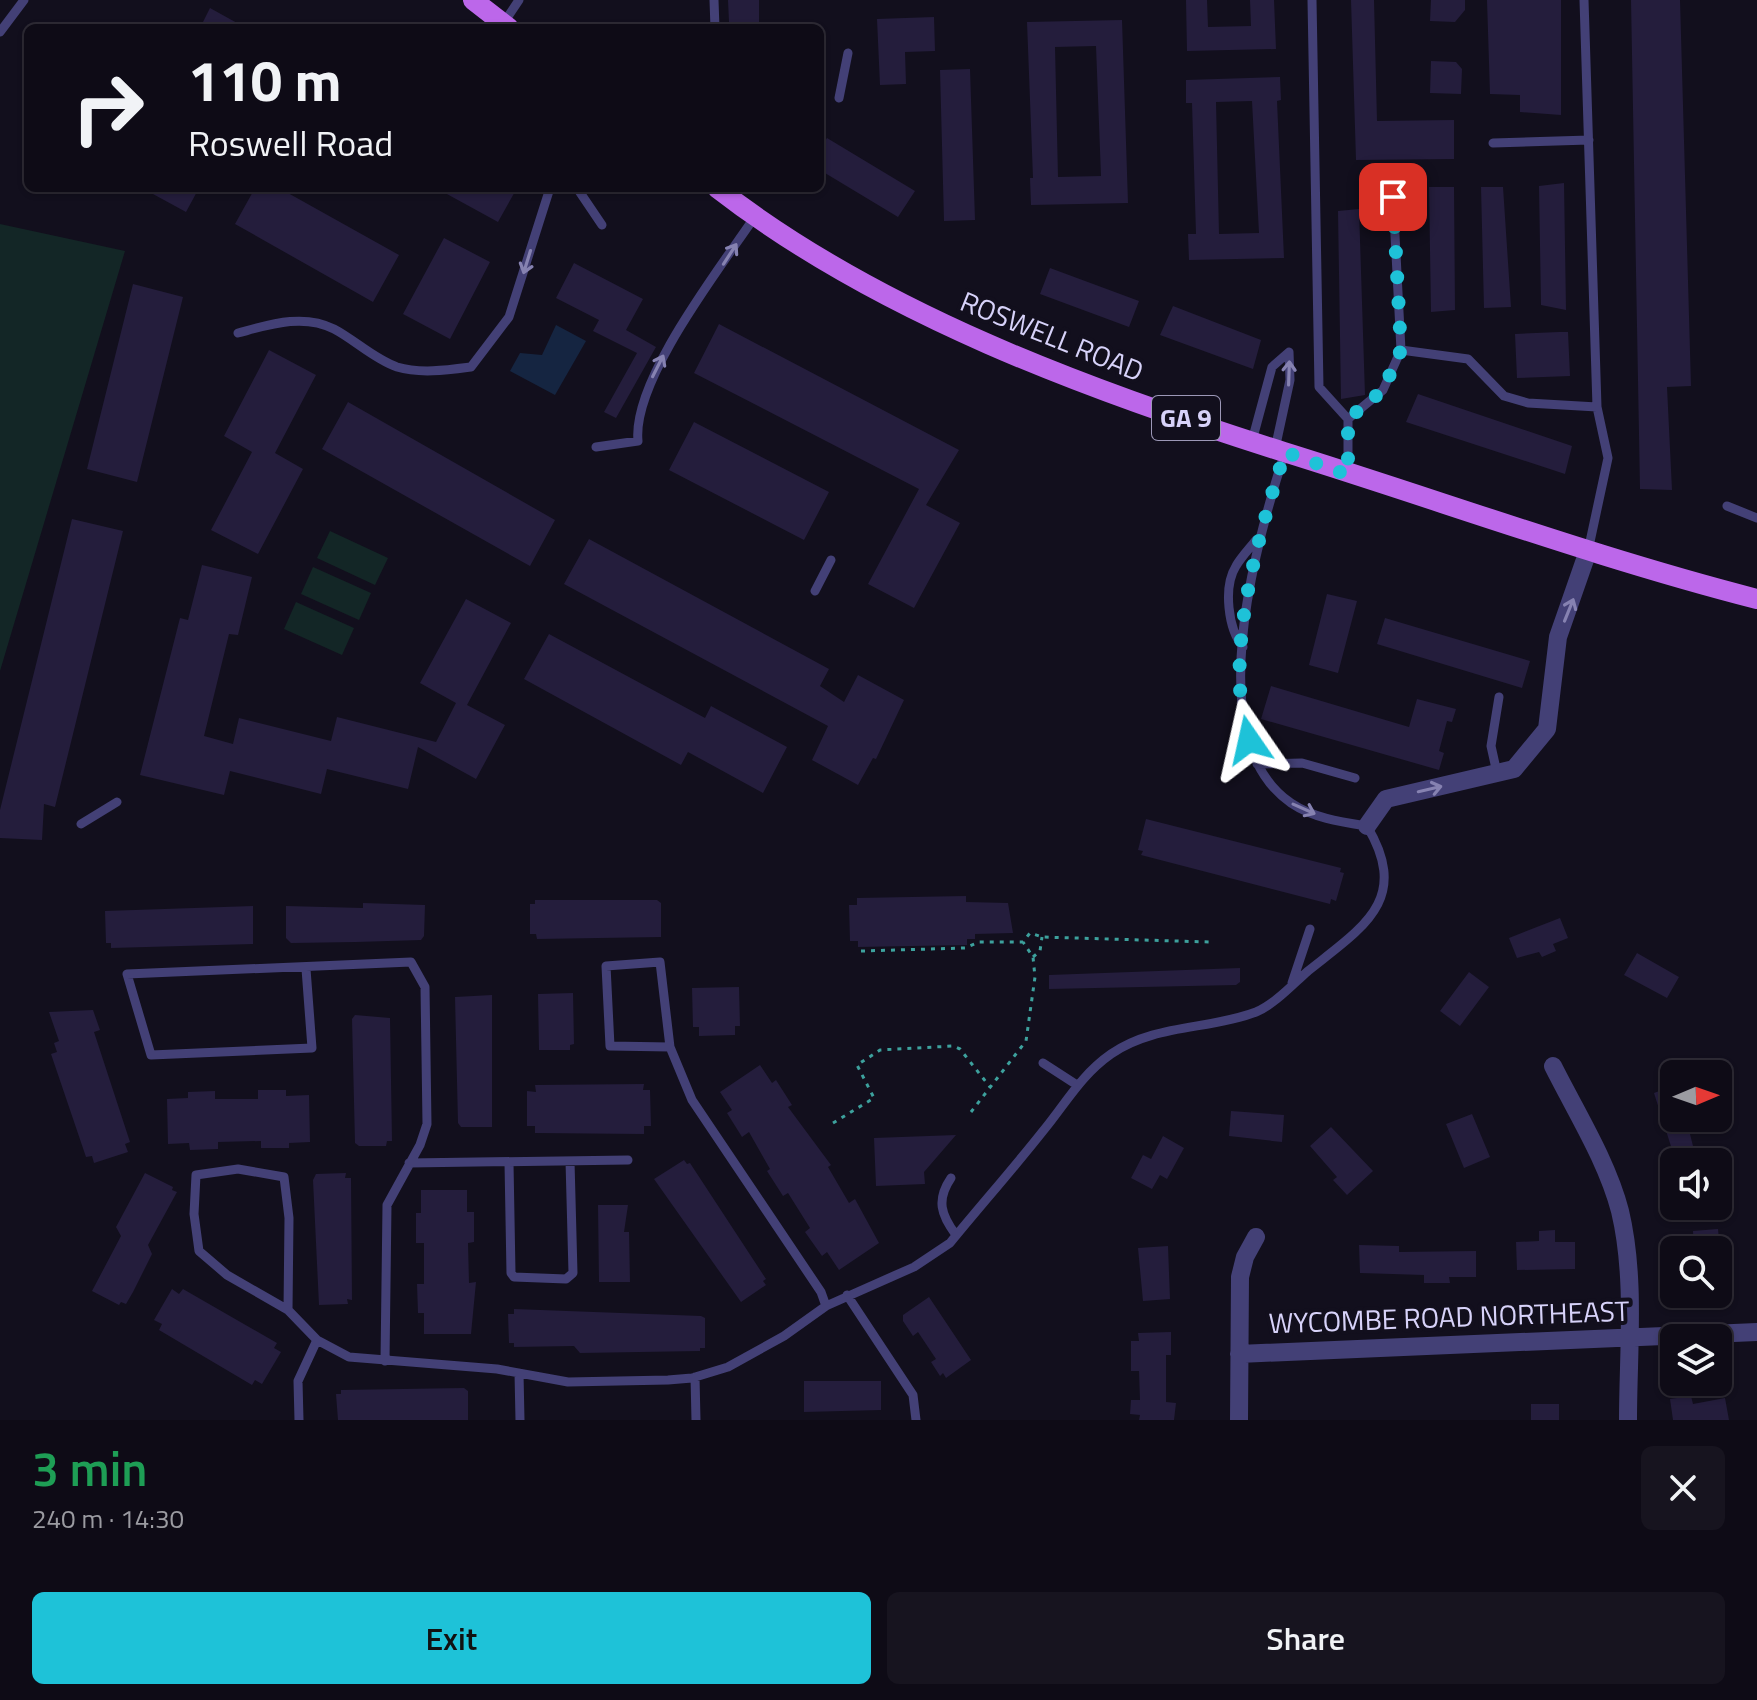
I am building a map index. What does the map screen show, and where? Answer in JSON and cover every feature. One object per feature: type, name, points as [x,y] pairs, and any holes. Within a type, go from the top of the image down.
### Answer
[{"type":"main road","points":[[473,0],[503,24]]},
{"type":"main road","name":"ROSWELL ROAD","points":[[729,192],[756,215],[820,257],[890,297],[1006,352],[1348,475],[1588,551],[1757,599]]},
{"type":"street","points":[[1367,826],[1386,799],[1514,769],[1547,729],[1558,637],[1588,551]]},
{"type":"street","points":[[1553,1066],[1607,1174],[1619,1209],[1627,1251],[1628,1420]]},
{"type":"street","points":[[1239,1420],[1240,1277],[1256,1237]]},
{"type":"street","name":"WYCOMBE ROAD NORTHEAST","points":[[1239,1354],[1757,1332]]},
{"type":"lane","points":[[0,32],[24,0]]},
{"type":"lane","points":[[507,24],[519,0]]},
{"type":"lane","points":[[714,0],[715,24]]},
{"type":"lane","points":[[1312,0],[1319,387],[1348,419],[1348,475]]},
{"type":"lane","points":[[1584,0],[1597,407],[1608,458],[1588,551]]},
{"type":"lane","points":[[839,98],[848,53]]},
{"type":"lane","points":[[1493,143],[1589,140]]},
{"type":"lane","points":[[238,333],[284,321],[309,322],[332,328],[398,367],[433,371],[471,367],[509,317],[549,192]]},
{"type":"lane","points":[[580,192],[602,225]]},
{"type":"lane","points":[[1348,419],[1383,390],[1401,350],[1393,197]]},
{"type":"lane","points":[[596,447],[638,441],[638,425],[655,369],[756,215]]},
{"type":"lane","points":[[1401,350],[1468,359],[1504,396],[1528,403],[1597,407]]},
{"type":"lane","points":[[288,1310],[289,1218],[284,1177],[238,1169],[196,1175],[194,1214],[199,1251],[227,1275],[288,1310],[317,1340],[349,1357],[519,1373],[568,1382],[695,1377],[747,1357],[826,1306],[914,1267],[935,1254],[956,1235],[1045,1129],[1077,1085],[1113,1052],[1176,1028],[1235,1019],[1260,1010],[1367,923],[1384,895],[1386,869],[1380,849],[1367,826],[1330,821],[1290,803],[1257,764],[1242,717],[1243,647],[1249,600],[1259,537],[1280,451],[1290,380],[1289,352],[1272,367],[1252,441]]},
{"type":"lane","points":[[1727,506],[1757,518]]},
{"type":"lane","points":[[1243,647],[1233,635],[1230,598],[1234,569],[1259,537]]},
{"type":"lane","points":[[815,591],[831,560]]},
{"type":"lane","points":[[1230,598],[1249,600]]},
{"type":"lane","points":[[1497,773],[1491,746],[1499,697]]},
{"type":"lane","points":[[1257,764],[1302,763],[1355,778]]},
{"type":"lane","points":[[81,824],[117,802]]},
{"type":"lane","points":[[1292,984],[1310,929]]},
{"type":"lane","points":[[306,969],[312,1048],[235,1053],[151,1055],[127,974],[218,968],[306,969],[411,962],[425,987],[427,1124],[387,1205],[385,1361]]},
{"type":"lane","points":[[670,1047],[610,1046],[606,966],[660,962],[670,1047],[692,1100],[821,1292],[826,1306]]},
{"type":"lane","points":[[1043,1063],[1077,1085]]},
{"type":"lane","points":[[409,1163],[628,1160]]},
{"type":"lane","points":[[509,1163],[511,1273],[514,1277],[566,1279],[573,1273],[570,1161]]},
{"type":"lane","points":[[951,1178],[941,1202],[942,1216],[956,1235]]},
{"type":"lane","points":[[847,1295],[913,1395],[916,1420]]},
{"type":"lane","points":[[299,1420],[298,1381],[317,1340]]},
{"type":"lane","points":[[519,1373],[520,1420]]},
{"type":"lane","points":[[695,1377],[696,1420]]},
{"type":"path","points":[[1023,942],[1030,933],[1042,937],[1209,942]]},
{"type":"path","points":[[1033,957],[1040,951],[1042,937]]},
{"type":"path","points":[[861,951],[965,948],[979,942],[1023,942]]},
{"type":"path","points":[[971,1112],[1026,1041],[1035,977],[1033,957],[1023,942]]},
{"type":"path","points":[[833,1123],[874,1098],[857,1065],[880,1050],[953,1046],[960,1049],[990,1087]]},
{"type":"green space","points":[[0,224],[125,251],[0,671]]},
{"type":"green space","points":[[330,531],[388,558],[375,585],[317,558]]},
{"type":"green space","points":[[313,567],[371,593],[359,620],[301,594]]},
{"type":"green space","points":[[296,602],[354,628],[342,655],[284,629]]},
{"type":"water","points":[[556,325],[586,341],[555,395],[510,371],[520,353],[542,355]]},
{"type":"building","points":[[728,0],[759,0],[759,22],[729,22]]},
{"type":"building","points":[[1186,0],[1207,0],[1208,27],[1251,26],[1250,0],[1274,0],[1276,49],[1187,51]]},
{"type":"building","points":[[1351,0],[1374,0],[1377,121],[1454,120],[1454,159],[1356,160]]},
{"type":"building","points":[[1431,0],[1465,0],[1465,10],[1455,22],[1430,21]]},
{"type":"building","points":[[1487,0],[1561,0],[1561,115],[1520,112],[1520,95],[1490,94]]},
{"type":"building","points":[[1631,0],[1680,0],[1691,386],[1667,387],[1672,490],[1640,489]]},
{"type":"building","points":[[210,8],[239,24],[202,24]]},
{"type":"building","points":[[934,17],[935,51],[905,52],[906,84],[880,85],[877,19]]},
{"type":"building","points":[[1122,20],[1128,203],[1031,205],[1030,178],[1033,178],[1027,22]],"holes":[[[1096,46],[1101,176],[1058,177],[1055,47]]]},
{"type":"building","points":[[1431,61],[1456,62],[1462,69],[1461,94],[1430,93]]},
{"type":"building","points":[[970,69],[975,220],[944,221],[940,70]]},
{"type":"building","points":[[1280,77],[1281,100],[1277,101],[1284,258],[1189,260],[1188,234],[1196,234],[1192,103],[1186,103],[1186,80]],"holes":[[[1252,101],[1259,233],[1219,234],[1216,102]]]},
{"type":"building","points":[[827,138],[915,191],[898,217],[824,172],[824,143]]},
{"type":"building","points":[[1564,183],[1566,310],[1541,305],[1539,186]]},
{"type":"building","points":[[1429,187],[1454,187],[1455,310],[1431,312]]},
{"type":"building","points":[[1481,187],[1503,187],[1511,307],[1484,308]]},
{"type":"building","points":[[149,192],[197,192],[186,212]]},
{"type":"building","points":[[253,192],[286,192],[399,255],[373,302],[235,224]]},
{"type":"building","points":[[443,192],[515,192],[498,222]]},
{"type":"building","points":[[1359,209],[1365,395],[1341,399],[1338,211]]},
{"type":"building","points":[[444,238],[490,262],[450,339],[403,314]]},
{"type":"building","points":[[574,263],[643,299],[626,330],[656,347],[616,418],[604,412],[637,353],[593,331],[599,320],[556,298]]},
{"type":"building","points":[[1050,268],[1139,301],[1129,327],[1040,294]]},
{"type":"building","points":[[133,284],[183,297],[137,482],[87,469]]},
{"type":"building","points":[[1173,306],[1261,340],[1253,369],[1160,335]]},
{"type":"building","points":[[719,324],[959,450],[926,505],[960,523],[914,608],[868,584],[919,489],[694,373]]},
{"type":"building","points":[[1568,332],[1570,376],[1517,378],[1515,334]]},
{"type":"building","points":[[269,350],[316,375],[275,453],[303,469],[258,554],[211,530],[252,452],[224,436]]},
{"type":"building","points":[[1418,394],[1572,446],[1565,474],[1406,422]]},
{"type":"building","points":[[348,402],[555,520],[530,566],[322,449]]},
{"type":"building","points":[[694,422],[829,492],[804,540],[669,470]]},
{"type":"building","points":[[72,519],[123,531],[55,807],[44,804],[42,840],[0,838],[0,810]]},
{"type":"building","points":[[589,539],[829,669],[820,686],[844,702],[858,675],[904,700],[876,759],[873,758],[858,785],[812,760],[828,726],[564,584]]},
{"type":"building","points":[[202,565],[252,577],[238,635],[229,634],[204,736],[233,744],[239,718],[331,741],[337,717],[436,742],[456,703],[420,683],[466,599],[511,623],[467,705],[505,725],[476,779],[418,747],[408,789],[327,769],[321,794],[230,771],[224,795],[140,775],[180,618],[188,620]]},
{"type":"building","points":[[1327,594],[1357,601],[1338,673],[1309,665]]},
{"type":"building","points":[[1385,618],[1530,661],[1522,688],[1377,644]]},
{"type":"building","points":[[549,634],[705,718],[711,706],[787,747],[763,793],[688,752],[681,765],[524,679]]},
{"type":"building","points":[[1271,686],[1409,727],[1417,699],[1456,709],[1452,722],[1447,721],[1439,751],[1444,753],[1439,770],[1261,719]]},
{"type":"building","points":[[1146,819],[1341,868],[1340,872],[1344,873],[1336,901],[1331,899],[1330,904],[1141,855],[1143,851],[1138,850]]},
{"type":"building","points":[[966,896],[966,902],[1008,903],[1013,933],[975,934],[975,939],[967,939],[967,945],[858,947],[858,941],[850,941],[849,905],[857,905],[857,898]]},
{"type":"building","points":[[535,900],[657,900],[661,903],[661,937],[537,939],[536,934],[530,934],[530,904],[535,904]]},
{"type":"building","points":[[363,903],[425,905],[424,936],[421,940],[291,943],[286,938],[286,906],[363,908]]},
{"type":"building","points":[[253,906],[253,944],[111,948],[111,943],[106,943],[105,911]]},
{"type":"building","points":[[1560,918],[1568,938],[1553,944],[1556,951],[1542,957],[1539,952],[1517,958],[1509,938]]},
{"type":"building","points":[[1637,953],[1679,977],[1667,998],[1624,975]]},
{"type":"building","points":[[1240,968],[1240,982],[1236,985],[1049,989],[1049,975]]},
{"type":"building","points":[[1469,972],[1489,987],[1460,1026],[1440,1011]]},
{"type":"building","points":[[739,987],[740,1026],[735,1026],[735,1035],[699,1036],[699,1027],[693,1027],[692,988]]},
{"type":"building","points":[[573,993],[574,1044],[570,1045],[570,1050],[539,1050],[538,994]]},
{"type":"building","points":[[492,995],[492,1127],[461,1127],[458,1123],[455,997]]},
{"type":"building","points":[[93,1010],[100,1030],[94,1032],[130,1142],[125,1144],[128,1152],[94,1163],[92,1156],[86,1157],[51,1054],[57,1052],[54,1043],[59,1041],[49,1012]]},
{"type":"building","points":[[355,1015],[390,1018],[392,1141],[387,1141],[386,1146],[359,1146],[355,1143],[352,1019]]},
{"type":"building","points":[[760,1065],[772,1083],[776,1080],[792,1105],[788,1107],[831,1165],[828,1167],[849,1203],[855,1199],[879,1243],[839,1270],[827,1252],[822,1256],[805,1232],[810,1228],[788,1193],[783,1196],[767,1171],[770,1169],[749,1132],[742,1137],[727,1113],[732,1110],[720,1092]]},
{"type":"building","points":[[644,1084],[643,1090],[650,1090],[651,1126],[644,1126],[644,1134],[535,1133],[535,1126],[527,1126],[527,1091],[536,1092],[535,1085]]},
{"type":"building","points":[[258,1090],[286,1090],[286,1096],[309,1095],[310,1142],[289,1143],[289,1148],[261,1148],[261,1141],[218,1142],[218,1149],[190,1150],[189,1143],[168,1144],[167,1099],[188,1098],[188,1092],[215,1091],[215,1099],[258,1099]]},
{"type":"building","points":[[1660,1091],[1660,1112],[1654,1093]]},
{"type":"building","points":[[1231,1111],[1284,1115],[1282,1142],[1229,1136]]},
{"type":"building","points":[[1472,1114],[1490,1157],[1464,1168],[1446,1124]]},
{"type":"building","points":[[1331,1127],[1373,1171],[1347,1195],[1333,1180],[1337,1177],[1310,1146]]},
{"type":"building","points":[[1666,1132],[1690,1132],[1694,1148],[1672,1148]]},
{"type":"building","points":[[956,1135],[924,1172],[925,1184],[876,1186],[874,1138]]},
{"type":"building","points":[[1163,1136],[1184,1148],[1167,1179],[1160,1175],[1152,1189],[1131,1178],[1143,1155],[1151,1159]]},
{"type":"building","points":[[684,1160],[690,1163],[766,1279],[763,1281],[766,1285],[741,1302],[654,1179]]},
{"type":"building","points":[[145,1173],[177,1192],[148,1245],[152,1254],[133,1292],[126,1304],[121,1302],[119,1305],[92,1291],[121,1236],[116,1227]]},
{"type":"building","points":[[346,1173],[345,1178],[351,1178],[352,1300],[347,1299],[348,1304],[319,1305],[313,1180],[316,1174]]},
{"type":"building","points":[[421,1190],[467,1190],[467,1212],[474,1212],[474,1242],[468,1243],[469,1283],[476,1282],[471,1334],[424,1334],[424,1313],[418,1313],[417,1284],[424,1284],[424,1243],[416,1243],[416,1213],[421,1213]]},
{"type":"building","points":[[598,1205],[628,1205],[624,1232],[629,1232],[630,1282],[599,1282]]},
{"type":"building","points":[[1718,1229],[1719,1236],[1693,1236],[1693,1231]]},
{"type":"building","points":[[1555,1230],[1555,1242],[1575,1242],[1575,1269],[1517,1270],[1516,1242],[1539,1241],[1539,1231]]},
{"type":"building","points":[[1359,1245],[1399,1246],[1399,1252],[1476,1251],[1476,1277],[1449,1277],[1450,1283],[1424,1283],[1424,1275],[1360,1273]]},
{"type":"building","points":[[1168,1246],[1170,1299],[1143,1301],[1138,1248]]},
{"type":"building","points":[[172,1289],[179,1294],[183,1289],[277,1343],[274,1348],[281,1352],[262,1384],[255,1380],[252,1385],[159,1330],[162,1324],[154,1320]]},
{"type":"building","points":[[929,1297],[971,1360],[946,1378],[943,1373],[940,1376],[931,1362],[936,1359],[918,1332],[913,1336],[903,1321],[903,1315]]},
{"type":"building","points":[[514,1309],[701,1316],[705,1318],[705,1348],[700,1348],[700,1351],[580,1353],[574,1346],[514,1347],[514,1343],[509,1343],[508,1314],[514,1314]]},
{"type":"building","points":[[1171,1332],[1171,1355],[1166,1355],[1166,1402],[1176,1403],[1174,1420],[1139,1420],[1140,1415],[1130,1414],[1131,1400],[1140,1400],[1139,1371],[1131,1371],[1131,1341],[1139,1341],[1138,1333]]},
{"type":"building","points":[[804,1381],[881,1381],[881,1410],[804,1412]]},
{"type":"building","points":[[464,1388],[468,1391],[468,1420],[338,1420],[336,1394],[341,1394],[341,1390]]},
{"type":"building","points":[[1691,1396],[1693,1404],[1725,1398],[1729,1420],[1673,1420],[1670,1399]]},
{"type":"building","points":[[1531,1404],[1559,1404],[1559,1420],[1531,1420]]},
{"type":"route","points":[[1249,740],[1242,717],[1246,617],[1259,537],[1285,452],[1348,475],[1348,419],[1383,390],[1401,350],[1393,197]]}]
